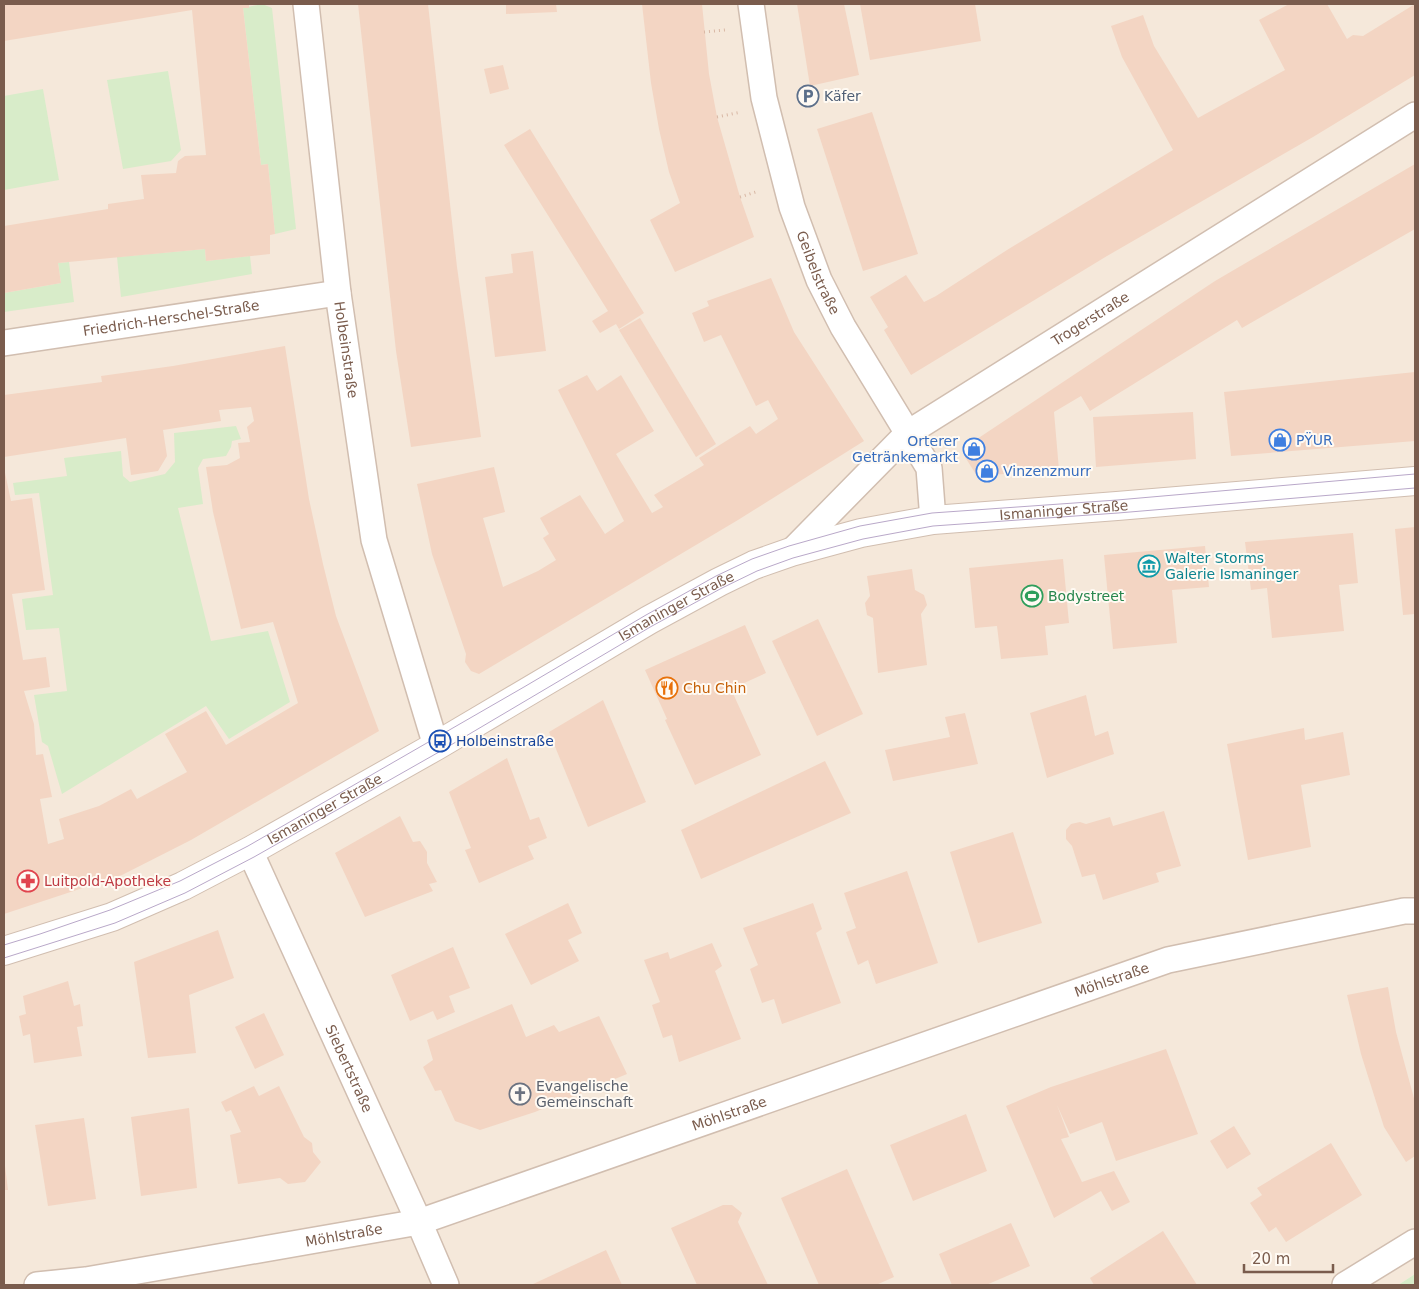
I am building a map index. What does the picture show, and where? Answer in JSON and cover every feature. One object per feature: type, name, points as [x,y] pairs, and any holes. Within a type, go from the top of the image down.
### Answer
[{"type":"street","name":"Holbeinstraße","points":[[306,4],[338,293],[374,540],[436,746]]},
{"type":"street","name":"Geibelstraße","points":[[751,4],[764,98],[792,208],[819,280],[843,328],[929,468],[932,520]]},
{"type":"street","name":"Trogerstraße","points":[[792,552],[908,433],[1415,115]]},
{"type":"street","name":"Friedrich-Herschel-Straße","points":[[4,343],[338,293]]},
{"type":"street","name":"Ismaninger Straße","points":[[4,952],[112,916],[183,886],[250,852],[436,746],[649,620],[754,565],[792,552],[861,533],[932,520],[1415,481]]},
{"type":"street","name":"Siebertstraße","points":[[250,852],[446,1285]]},
{"type":"street","name":"Möhlstraße","points":[[37,1285],[95,1278],[418,1222],[1168,960],[1415,910]]},
{"type":"street","points":[[1345,1285],[1415,1242]]},
{"type":"path","points":[[704,32],[725,30]]},
{"type":"path","points":[[717,117],[741,112]]},
{"type":"path","points":[[740,197],[762,190]]},
{"type":"shaded area","points":[[4,4],[1415,4],[1415,1274],[1398,1285],[4,1285]]},
{"type":"green space","points":[[262,4],[272,8],[296,229],[275,234],[268,164],[261,165],[243,8]]},
{"type":"green space","points":[[168,71],[181,150],[171,161],[123,169],[107,80]]},
{"type":"green space","points":[[43,89],[59,180],[4,190],[4,96]]},
{"type":"green space","points":[[205,249],[206,261],[250,256],[252,274],[121,297],[117,257]]},
{"type":"green space","points":[[69,262],[74,302],[4,312],[4,293],[61,283],[58,263]]},
{"type":"green space","points":[[236,426],[241,439],[232,441],[226,456],[203,459],[198,468],[203,504],[178,508],[211,641],[268,631],[290,702],[229,739],[206,706],[62,794],[48,746],[42,742],[34,695],[67,691],[59,628],[26,630],[22,599],[53,595],[39,493],[15,495],[13,483],[67,476],[64,458],[121,451],[123,476],[130,482],[165,474],[175,462],[174,433]]},
{"type":"green space","points":[[1415,1274],[1415,1285],[1398,1285]]},
{"type":"building","points":[[4,4],[249,4],[249,8],[243,8],[261,165],[268,164],[275,234],[270,235],[270,254],[206,261],[205,249],[58,263],[61,283],[4,293],[4,226],[108,209],[108,204],[144,199],[141,175],[176,173],[178,161],[185,156],[206,155],[192,10],[4,41]]},
{"type":"building","points":[[358,4],[428,4],[457,267],[481,437],[411,447],[396,351]]},
{"type":"building","points":[[506,4],[556,4],[557,12],[506,14]]},
{"type":"building","points":[[642,4],[702,4],[709,74],[717,117],[740,197],[754,237],[675,272],[650,220],[680,203],[669,172],[659,129],[651,83]]},
{"type":"building","points":[[797,4],[844,4],[859,75],[810,86]]},
{"type":"building","points":[[860,4],[975,4],[981,41],[870,60]]},
{"type":"building","points":[[1289,4],[1327,4],[1347,39],[1353,35],[1363,36],[1415,4],[1415,75],[1313,137],[1107,256],[911,375],[884,330],[888,327],[870,297],[906,275],[924,302],[1173,150],[1122,57],[1111,26],[1143,15],[1154,46],[1198,118],[1285,70],[1259,20]]},
{"type":"building","points":[[503,65],[509,89],[490,94],[484,69]]},
{"type":"building","points":[[872,112],[918,254],[863,271],[817,129]]},
{"type":"building","points":[[530,129],[644,313],[619,329],[616,324],[600,333],[592,321],[608,311],[504,145]]},
{"type":"building","points":[[1415,164],[1415,229],[1242,328],[1237,320],[1090,411],[1081,396],[1054,412],[1059,470],[977,476],[965,457],[965,447],[1215,281]]},
{"type":"building","points":[[533,251],[546,351],[495,357],[485,277],[513,273],[511,254]]},
{"type":"building","points":[[771,278],[794,332],[864,441],[738,520],[479,674],[471,671],[465,662],[466,654],[432,554],[417,484],[494,467],[505,512],[483,518],[503,587],[538,571],[556,560],[543,538],[549,534],[540,518],[580,495],[605,534],[624,521],[558,390],[587,375],[597,391],[621,375],[654,431],[616,454],[652,513],[663,507],[654,495],[704,465],[699,458],[750,426],[756,434],[778,419],[768,400],[756,406],[721,335],[704,342],[692,313],[709,306],[707,301]]},
{"type":"building","points":[[640,318],[716,444],[696,457],[619,330]]},
{"type":"building","points":[[285,346],[309,499],[323,564],[336,616],[379,731],[191,840],[122,875],[4,914],[4,468],[11,501],[32,498],[45,590],[12,594],[23,660],[46,657],[50,687],[24,691],[34,724],[36,755],[43,754],[52,797],[40,799],[48,844],[64,839],[59,819],[99,806],[131,789],[137,799],[187,772],[165,734],[206,711],[226,745],[298,703],[273,622],[241,629],[213,512],[206,467],[227,465],[240,458],[238,443],[250,442],[247,427],[254,421],[251,407],[219,410],[221,421],[163,430],[167,456],[158,471],[131,475],[126,438],[4,457],[4,395],[102,382],[101,376],[173,366]]},
{"type":"building","points":[[1415,372],[1415,441],[1231,456],[1224,392]]},
{"type":"building","points":[[1193,412],[1196,459],[1096,467],[1093,417]]},
{"type":"building","points":[[1415,527],[1415,614],[1403,615],[1395,529]]},
{"type":"building","points":[[1353,533],[1358,583],[1339,585],[1344,631],[1272,638],[1267,588],[1251,590],[1245,542]]},
{"type":"building","points":[[1205,546],[1209,587],[1172,590],[1177,643],[1113,649],[1104,555]]},
{"type":"building","points":[[1063,559],[1069,623],[1045,626],[1048,655],[1001,659],[997,626],[975,628],[969,568]]},
{"type":"building","points":[[912,569],[915,590],[924,595],[927,605],[921,614],[927,665],[878,673],[873,618],[867,615],[865,603],[870,596],[867,576]]},
{"type":"building","points":[[818,619],[863,714],[817,736],[772,641]]},
{"type":"building","points":[[745,625],[766,673],[731,689],[761,755],[695,785],[665,720],[667,719],[645,670]]},
{"type":"building","points":[[1086,695],[1095,736],[1108,731],[1114,754],[1047,778],[1030,713]]},
{"type":"building","points":[[603,700],[646,802],[588,827],[549,732]]},
{"type":"building","points":[[965,713],[978,764],[893,781],[885,750],[950,737],[945,717]]},
{"type":"building","points":[[1304,728],[1305,740],[1343,732],[1350,775],[1301,785],[1311,847],[1248,860],[1227,744]]},
{"type":"building","points":[[507,758],[530,820],[539,817],[547,838],[528,846],[534,859],[479,883],[465,850],[471,848],[449,792]]},
{"type":"building","points":[[825,761],[851,813],[701,879],[681,830]]},
{"type":"building","points":[[1164,811],[1181,866],[1156,873],[1159,882],[1103,900],[1095,874],[1082,877],[1072,846],[1066,839],[1066,830],[1071,824],[1080,822],[1086,824],[1110,817],[1113,826]]},
{"type":"building","points":[[400,816],[413,842],[420,841],[427,852],[427,863],[437,882],[429,884],[433,891],[365,917],[335,853]]},
{"type":"building","points":[[1013,832],[1042,923],[978,943],[950,852]]},
{"type":"building","points":[[907,871],[938,963],[876,984],[868,960],[858,965],[846,932],[856,928],[844,893]]},
{"type":"building","points":[[568,903],[582,933],[568,940],[579,961],[531,985],[505,934]]},
{"type":"building","points":[[813,903],[822,929],[816,933],[841,1003],[782,1024],[774,999],[762,1003],[750,969],[758,965],[743,928]]},
{"type":"building","points":[[218,930],[234,978],[189,995],[196,1053],[148,1058],[134,962]]},
{"type":"building","points":[[712,943],[722,966],[715,971],[741,1039],[679,1062],[672,1035],[663,1038],[652,1005],[660,1002],[644,960],[668,952],[670,959]]},
{"type":"building","points":[[453,947],[470,988],[449,996],[455,1012],[437,1020],[433,1011],[410,1021],[391,975]]},
{"type":"building","points":[[68,981],[74,1006],[80,1004],[83,1026],[77,1027],[82,1056],[34,1063],[30,1034],[23,1036],[19,1016],[26,1014],[23,996]]},
{"type":"building","points":[[1388,987],[1396,1032],[1415,1102],[1415,1156],[1406,1162],[1384,1127],[1361,1054],[1347,995]]},
{"type":"building","points":[[512,1004],[526,1037],[554,1025],[559,1032],[599,1016],[627,1074],[535,1112],[480,1130],[455,1121],[441,1090],[435,1091],[423,1067],[433,1060],[427,1040]]},
{"type":"building","points":[[264,1013],[284,1055],[255,1069],[235,1027]]},
{"type":"building","points":[[1166,1049],[1198,1134],[1116,1161],[1102,1122],[1070,1134],[1057,1105],[1069,1137],[1061,1139],[1082,1182],[1114,1171],[1130,1202],[1112,1211],[1101,1191],[1054,1218],[1006,1106],[1051,1087]]},
{"type":"building","points":[[254,1086],[259,1096],[279,1086],[304,1137],[312,1143],[313,1152],[321,1162],[305,1182],[288,1184],[280,1178],[238,1184],[230,1135],[241,1132],[231,1110],[226,1112],[221,1102]]},
{"type":"building","points":[[189,1108],[197,1188],[141,1196],[131,1117]]},
{"type":"building","points":[[966,1114],[987,1171],[913,1201],[890,1145]]},
{"type":"building","points":[[84,1118],[96,1199],[48,1206],[35,1125]]},
{"type":"building","points":[[1234,1126],[1251,1154],[1227,1169],[1210,1141]]},
{"type":"building","points":[[1331,1143],[1362,1195],[1286,1242],[1276,1227],[1269,1232],[1250,1203],[1262,1195],[1257,1188]]},
{"type":"building","points":[[5,1166],[8,1190],[4,1190]]},
{"type":"building","points":[[847,1169],[894,1277],[876,1285],[819,1285],[781,1198]]},
{"type":"building","points":[[723,1205],[732,1205],[742,1213],[738,1222],[768,1285],[697,1285],[671,1228]]},
{"type":"building","points":[[1011,1223],[1030,1266],[986,1285],[952,1285],[939,1254]]},
{"type":"building","points":[[1163,1231],[1197,1285],[1094,1285],[1090,1278]]},
{"type":"building","points":[[606,1250],[622,1285],[531,1285]]},
{"type":"tram line","points":[[4,945],[110,910],[180,881],[248,846],[716,576],[752,559],[789,546],[860,526],[932,513],[1117,500],[1415,474]]},
{"type":"tram line","points":[[4,958],[115,923],[185,893],[254,857],[439,752],[652,626],[757,571],[793,558],[863,539],[933,526],[1118,513],[1415,488]]},
{"type":"place","name":"Käfer","points":[[808,96]]},
{"type":"place","name":"PŸUR","points":[[1280,440]]},
{"type":"place","name":"Orterer Getränkemarkt","points":[[974,449]]},
{"type":"place","name":"Vinzenzmurr","points":[[987,471]]},
{"type":"place","name":"Walter Storms Galerie Ismaninger","points":[[1149,566]]},
{"type":"place","name":"Bodystreet","points":[[1032,596]]},
{"type":"place","name":"Chu Chin","points":[[667,688]]},
{"type":"place","name":"Holbeinstraße","points":[[440,741]]},
{"type":"place","name":"Luitpold-Apotheke","points":[[28,881]]},
{"type":"place","name":"Evangelische Gemeinschaft","points":[[520,1094]]}]
